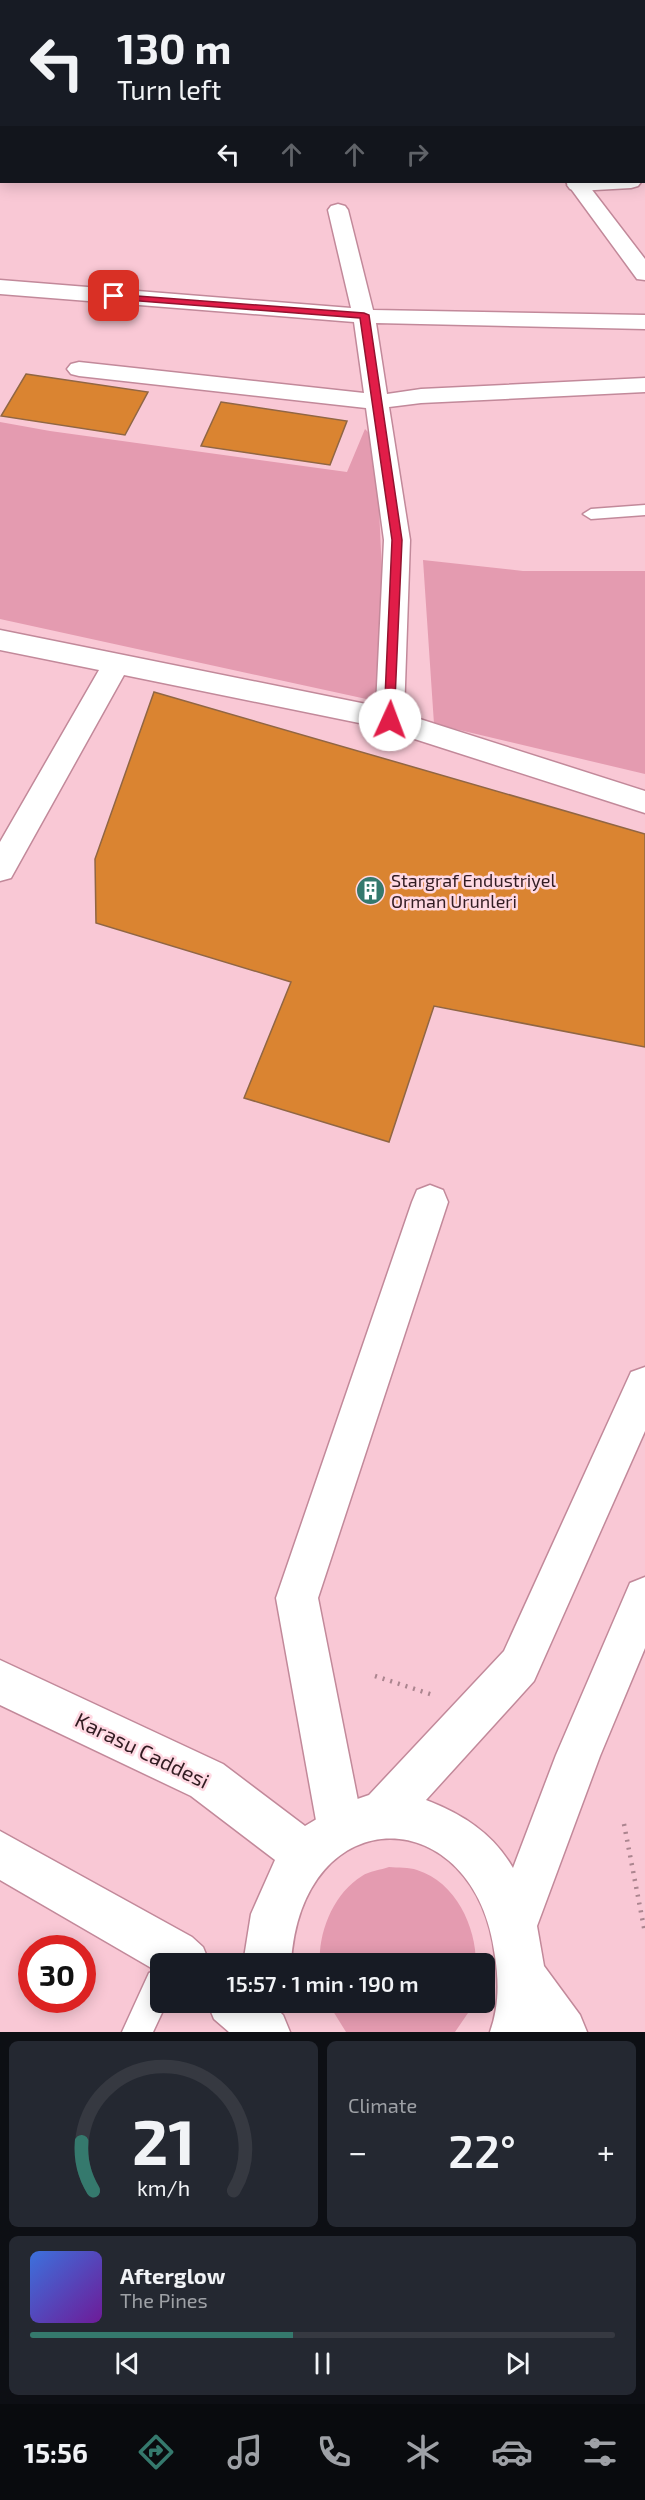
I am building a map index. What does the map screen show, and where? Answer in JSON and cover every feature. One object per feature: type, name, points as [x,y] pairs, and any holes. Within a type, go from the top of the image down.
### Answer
[{"type":"street","points":[[576,183],[645,274]]},
{"type":"street","points":[[338,210],[364,315],[397,540],[390,720]]},
{"type":"street","points":[[0,287],[364,315],[645,322]]},
{"type":"street","points":[[79,369],[377,402],[421,396],[645,385]]},
{"type":"street","points":[[0,640],[390,720],[645,802]]},
{"type":"street","points":[[0,869],[117,663]]},
{"type":"street","points":[[361,1820],[297,1598],[430,1202]]},
{"type":"street","points":[[267,1953],[280,1896],[305,1854],[361,1820],[519,1666],[645,1386]]},
{"type":"street","points":[[515,1923],[578,1755],[645,1598]]},
{"type":"street","name":"Karasu Caddesi","points":[[0,1683],[207,1780],[305,1854]]},
{"type":"street","points":[[361,1820],[423,1820],[462,1841],[494,1876],[515,1923],[522,1976],[514,2032]]},
{"type":"street","points":[[0,1854],[153,1953]]},
{"type":"street","points":[[522,1976],[563,2032]]},
{"type":"street","points":[[244,2013],[266,2032]]},
{"type":"street","points":[[272,2013],[277,2032]]},
{"type":"lane","points":[[591,514],[645,510]]},
{"type":"lane","points":[[137,2032],[150,2008]]},
{"type":"path","points":[[375,1676],[439,1697]]},
{"type":"path","points":[[624,1824],[645,1933]]},
{"type":"shaded area","points":[[0,422],[347,472],[365,429],[376,440],[387,686],[371,700],[0,619]]},
{"type":"shaded area","points":[[423,560],[523,571],[645,571],[645,774],[434,724]]},
{"type":"shaded area","points":[[389,1867],[414,1869],[431,1876],[443,1885],[453,1895],[468,1921],[475,1953],[320,1953],[325,1926],[343,1892],[365,1874]]},
{"type":"shaded area","points":[[334,2013],[468,2013],[455,2032],[346,2032]]},
{"type":"building","points":[[26,374],[148,392],[125,435],[1,416]]},
{"type":"building","points":[[221,402],[347,421],[330,465],[201,446]]},
{"type":"building","name":"Stargraf Endustriyel Orman Urunleri","points":[[154,692],[645,834],[645,1047],[434,1006],[389,1142],[244,1098],[291,982],[96,923],[95,859]]},
{"type":"place","name":"Stargraf Endustriyel Orman Urunleri","points":[[370,891]]},
{"type":"route","points":[[114,296],[364,315],[397,540],[390,720]]}]
